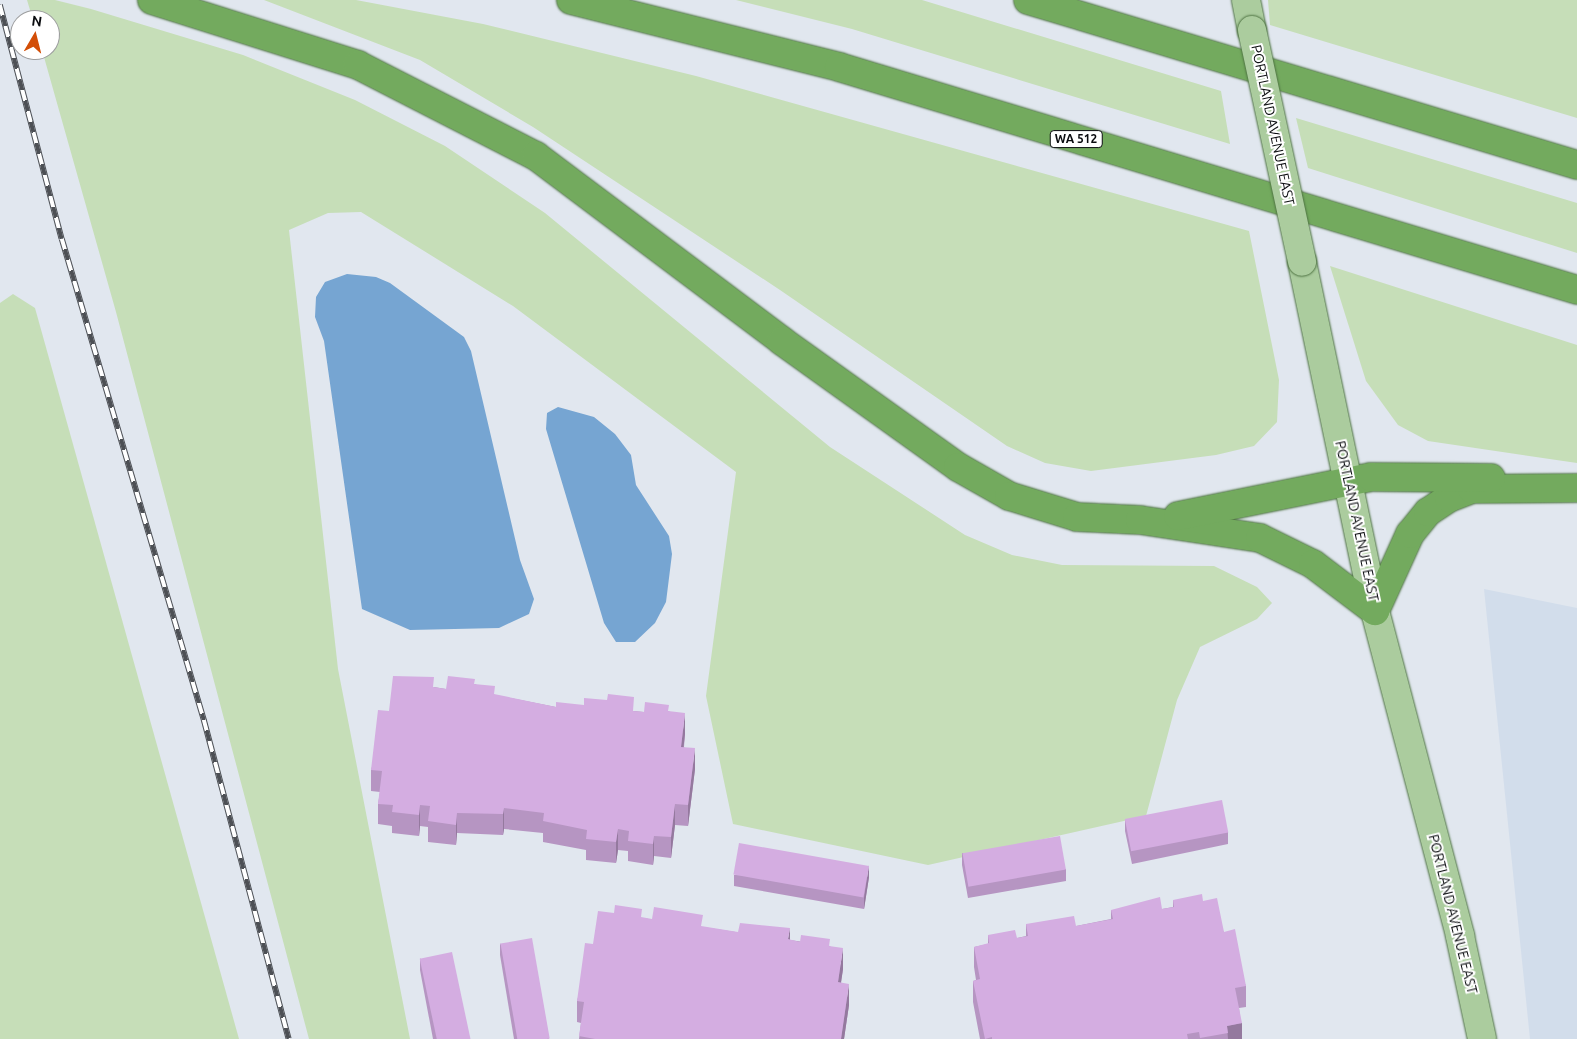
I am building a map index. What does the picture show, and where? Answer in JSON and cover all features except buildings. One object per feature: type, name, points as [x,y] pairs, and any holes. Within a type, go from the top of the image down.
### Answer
[{"type":"highway","points":[[152,0],[358,65],[466,117],[536,156],[958,467],[1009,496],[1077,517],[1140,520],[1260,538],[1313,564],[1375,611],[1410,534],[1428,512],[1448,498],[1472,489],[1577,488]]},
{"type":"highway","name":"WA 512","points":[[571,0],[839,67],[1577,290]]},
{"type":"highway","points":[[1028,0],[1577,165]]},
{"type":"highway","points":[[1140,520],[1253,504],[1349,481],[1443,475],[1577,488]]},
{"type":"main road","name":"PORTLAND AVENUE EAST","points":[[1246,0],[1375,611],[1460,936],[1482,1039]]},
{"type":"shaded area","points":[[1484,589],[1577,608],[1577,1039],[1530,1039]]},
{"type":"green space","points":[[27,0],[55,0],[243,55],[355,100],[445,146],[545,213],[830,447],[965,535],[1012,555],[1062,565],[1214,566],[1257,587],[1272,603],[1257,619],[1200,647],[1177,700],[1146,816],[928,865],[733,824],[706,696],[736,472],[513,306],[361,212],[328,213],[289,230],[338,669],[410,1039],[309,1039],[116,312],[45,60],[60,60],[60,10],[30,10]]},
{"type":"green space","points":[[264,0],[356,0],[483,24],[696,76],[1249,231],[1279,380],[1277,422],[1254,446],[1216,455],[1091,471],[1045,463],[1007,446],[780,290],[533,127],[420,60]]},
{"type":"green space","points":[[736,0],[922,0],[1221,91],[1230,144],[852,29]]},
{"type":"green space","points":[[1268,0],[1577,0],[1577,118],[1270,25]]},
{"type":"green space","points":[[1296,118],[1577,203],[1577,253],[1308,168]]},
{"type":"green space","points":[[1330,266],[1577,345],[1577,463],[1428,441],[1398,425],[1366,381]]},
{"type":"green space","points":[[13,294],[35,308],[239,1039],[0,1039],[0,303]]},
{"type":"water","points":[[347,274],[376,277],[390,283],[464,337],[471,351],[520,560],[534,599],[529,614],[499,628],[410,630],[362,609],[324,341],[315,317],[316,297],[325,282]]},
{"type":"water","points":[[558,407],[594,417],[615,434],[631,455],[636,485],[669,536],[672,554],[666,602],[655,623],[635,642],[616,642],[604,623],[546,429],[547,413]]},
{"type":"railway","points":[[0,5],[62,239],[204,720],[289,1039]]}]
